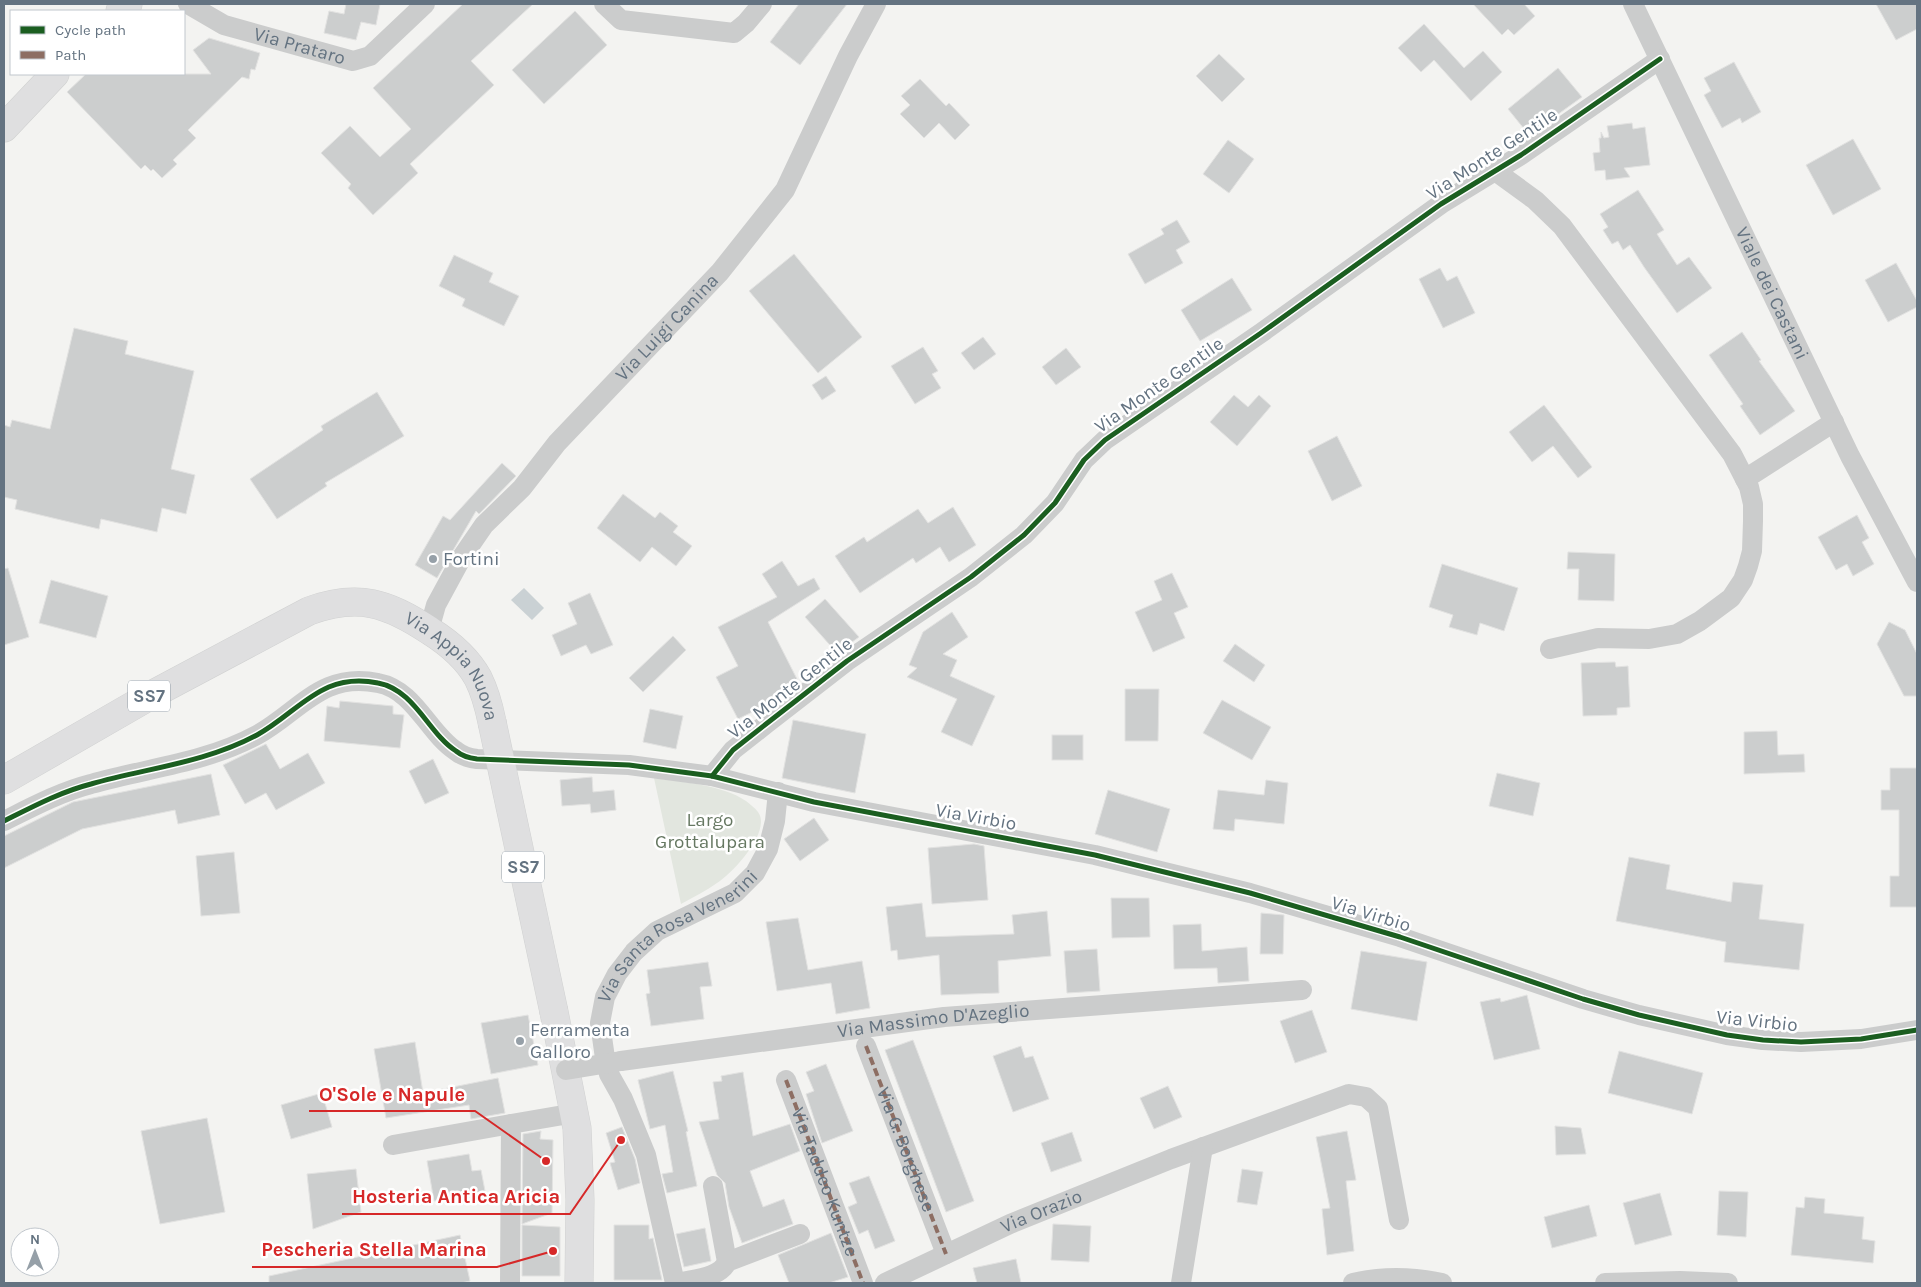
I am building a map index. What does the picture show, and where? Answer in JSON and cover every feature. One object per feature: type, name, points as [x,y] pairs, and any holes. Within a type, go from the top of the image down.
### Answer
[{"type":"main road","points":[[4,128],[54,75]]},
{"type":"main road","name":"Via Appia Nuova","points":[[4,780],[155,693],[316,608],[349,601],[372,602],[397,610],[456,650],[478,677],[485,694],[575,1113],[580,1200],[579,1283]]},
{"type":"street","name":"Via Prataro","points":[[188,4],[224,25],[353,61],[370,56],[426,4]]},
{"type":"street","points":[[604,4],[621,20],[734,33],[746,23],[762,4]]},
{"type":"street","name":"Via Luigi Canina","points":[[429,630],[436,605],[462,557],[484,524],[522,488],[557,443],[720,272],[785,190],[848,56],[876,4]]},
{"type":"street","name":"Viale dei Castani","points":[[1633,4],[1850,456],[1917,582]]},
{"type":"street","name":"Via Monte Gentile","points":[[712,776],[733,750],[847,661],[971,577],[1024,535],[1055,503],[1084,460],[1105,440],[1261,333],[1434,210],[1494,172],[1660,59]]},
{"type":"street","name":"Via Monte Gentile","points":[[1494,172],[1535,200],[1570,236],[1723,442],[1746,479],[1754,512],[1752,550],[1743,580],[1725,604],[1700,621],[1670,636],[1649,639],[1598,638],[1550,649]]},
{"type":"street","points":[[1746,479],[1834,422]]},
{"type":"street","points":[[4,821],[54,797],[89,784],[184,763],[234,747],[276,724],[310,696],[324,689],[348,682],[369,681],[392,688],[414,705],[454,750],[463,756],[483,760],[629,765],[712,776],[778,792]]},
{"type":"street","name":"Via Virbio","points":[[778,792],[814,802],[1058,847],[1191,877],[1400,938],[1583,999],[1718,1034],[1762,1040],[1801,1042],[1861,1038],[1917,1030]]},
{"type":"street","name":"Via Santa Rosa Venerini","points":[[677,1283],[646,1155],[623,1099],[609,1074],[600,1023],[605,997],[617,974],[634,952],[657,931],[734,893],[754,873],[768,849],[775,821],[778,792]]},
{"type":"street","name":"Via Massimo D'Azeglio","points":[[566,1070],[944,1017],[1302,990]]},
{"type":"street","name":"Via G. Borghese","points":[[866,1046],[946,1254]]},
{"type":"street","name":"Via Taddeo Kuntze","points":[[786,1080],[863,1283]]},
{"type":"street","name":"Via Orazio","points":[[885,1283],[1010,1224],[1203,1147],[1342,1096],[1358,1094],[1366,1097],[1378,1108],[1380,1114],[1399,1220]]},
{"type":"street","points":[[393,1145],[575,1113]]},
{"type":"street","points":[[510,1283],[511,1124]]},
{"type":"street","points":[[1181,1283],[1203,1147]]},
{"type":"street","points":[[713,1186],[727,1262]]},
{"type":"street","points":[[677,1283],[718,1272],[727,1262],[800,1234]]},
{"type":"street","points":[[1353,1283],[1391,1279],[1413,1279],[1442,1283]]},
{"type":"street","points":[[1605,1283],[1670,1281],[1728,1283]]},
{"type":"green space","name":"Largo Grottalupara","points":[[654,778],[702,785],[726,791],[751,805],[758,812],[761,820],[760,830],[749,851],[741,861],[713,886],[681,904]]},
{"type":"shaded area","points":[[524,588],[544,608],[532,620],[511,600]]},
{"type":"building","points":[[346,4],[380,4],[376,25],[361,22],[356,40],[324,33],[329,11],[344,14]]},
{"type":"building","points":[[463,4],[533,4],[471,61],[494,85],[410,164],[418,173],[373,215],[348,188],[351,184],[321,153],[350,126],[380,157],[411,129],[373,88]]},
{"type":"building","points":[[799,4],[847,4],[800,65],[770,42]]},
{"type":"building","points":[[1473,4],[1524,4],[1535,16],[1514,35],[1508,29],[1502,35]]},
{"type":"building","points":[[1876,4],[1917,4],[1917,29],[1896,40]]},
{"type":"building","points":[[575,11],[607,45],[544,104],[512,70]]},
{"type":"building","points":[[1424,24],[1464,68],[1483,51],[1502,72],[1471,101],[1434,60],[1421,72],[1398,48]]},
{"type":"building","points":[[209,38],[260,53],[255,70],[251,69],[249,79],[242,77],[188,130],[196,138],[173,160],[177,164],[162,178],[153,169],[151,171],[145,165],[141,169],[67,92],[85,75],[211,74],[193,50]]},
{"type":"building","points":[[1219,54],[1245,79],[1222,102],[1196,76]]},
{"type":"building","points":[[1734,62],[1761,112],[1742,123],[1740,118],[1722,128],[1704,95],[1711,91],[1704,78]]},
{"type":"building","points":[[1558,68],[1582,97],[1529,135],[1508,109]]},
{"type":"building","points":[[920,79],[946,106],[949,103],[970,125],[955,140],[939,123],[924,138],[900,114],[910,105],[901,96]]},
{"type":"building","points":[[1632,123],[1633,129],[1645,127],[1650,165],[1624,168],[1630,177],[1606,180],[1605,170],[1595,171],[1593,153],[1600,152],[1599,138],[1601,138],[1601,132],[1604,138],[1609,137],[1607,126]]},
{"type":"building","points":[[1853,139],[1881,189],[1833,215],[1806,165]]},
{"type":"building","points":[[1228,140],[1254,159],[1229,193],[1203,174]]},
{"type":"building","points":[[1638,190],[1664,230],[1657,234],[1677,265],[1689,257],[1712,288],[1677,313],[1630,245],[1623,250],[1618,241],[1612,244],[1603,230],[1608,227],[1600,214]]},
{"type":"building","points":[[1177,220],[1190,242],[1176,250],[1183,263],[1145,284],[1128,254],[1164,234],[1161,229]]},
{"type":"building","points":[[794,254],[862,337],[818,373],[749,291]]},
{"type":"building","points":[[454,255],[493,273],[489,282],[519,296],[504,326],[462,306],[465,299],[439,286]]},
{"type":"building","points":[[1896,263],[1917,301],[1917,307],[1888,322],[1865,280]]},
{"type":"building","points":[[1440,268],[1447,281],[1457,276],[1475,313],[1443,328],[1419,279]]},
{"type":"building","points":[[1232,278],[1252,310],[1200,341],[1181,310]]},
{"type":"building","points":[[74,328],[128,341],[125,354],[194,371],[171,469],[195,475],[186,514],[162,508],[157,532],[101,519],[99,529],[15,509],[17,500],[4,497],[4,425],[10,427],[12,420],[50,429]]},
{"type":"building","points":[[1742,332],[1761,360],[1759,361],[1795,411],[1760,435],[1740,406],[1743,404],[1709,355]]},
{"type":"building","points":[[983,337],[996,354],[974,370],[961,353]]},
{"type":"building","points":[[923,347],[938,371],[932,374],[941,388],[915,404],[891,366]]},
{"type":"building","points":[[1066,348],[1081,367],[1056,385],[1042,367]]},
{"type":"building","points":[[826,376],[836,391],[822,400],[812,385]]},
{"type":"building","points":[[377,392],[404,436],[325,483],[327,486],[277,519],[250,479],[323,430],[321,426]]},
{"type":"building","points":[[1234,395],[1248,407],[1259,395],[1271,406],[1237,446],[1210,422]]},
{"type":"building","points":[[1544,405],[1592,467],[1578,478],[1553,446],[1532,462],[1509,432]]},
{"type":"building","points":[[1337,436],[1362,486],[1332,501],[1308,451]]},
{"type":"building","points":[[502,463],[516,476],[479,514],[476,511],[437,578],[415,565],[443,516],[450,520]]},
{"type":"building","points":[[623,494],[655,518],[660,512],[678,526],[673,532],[692,546],[676,566],[652,547],[640,562],[597,528]]},
{"type":"building","points":[[953,507],[976,545],[949,562],[940,547],[916,563],[913,558],[860,593],[835,556],[864,537],[867,542],[918,509],[928,523]]},
{"type":"building","points":[[1857,515],[1869,538],[1862,542],[1874,564],[1853,576],[1847,564],[1836,570],[1818,537]]},
{"type":"building","points":[[1568,552],[1615,554],[1614,601],[1578,600],[1579,569],[1567,569]]},
{"type":"building","points":[[782,561],[798,586],[814,578],[820,589],[768,622],[799,683],[781,698],[738,719],[716,677],[738,666],[718,627],[777,597],[762,574]]},
{"type":"building","points":[[1442,564],[1518,588],[1504,631],[1480,623],[1477,635],[1449,627],[1453,615],[1429,607]]},
{"type":"building","points":[[8,568],[29,637],[4,645],[4,569]]},
{"type":"building","points":[[1172,573],[1188,607],[1174,613],[1185,638],[1153,652],[1135,612],[1162,600],[1154,581]]},
{"type":"building","points":[[51,580],[108,596],[96,638],[39,623]]},
{"type":"building","points":[[590,593],[613,645],[591,654],[586,645],[561,656],[552,635],[577,624],[568,603]]},
{"type":"building","points":[[825,599],[859,637],[837,653],[805,617]]},
{"type":"building","points":[[952,612],[968,637],[943,654],[957,660],[950,676],[995,696],[972,746],[941,732],[957,699],[907,677],[917,668],[909,665],[923,632]]},
{"type":"building","points":[[1889,622],[1905,630],[1917,654],[1917,696],[1904,696],[1877,644]]},
{"type":"building","points":[[673,636],[686,650],[643,692],[629,678]]},
{"type":"building","points":[[1235,644],[1265,665],[1254,682],[1223,661]]},
{"type":"building","points":[[1615,662],[1616,667],[1628,666],[1630,707],[1617,708],[1617,715],[1583,716],[1581,663]]},
{"type":"building","points":[[1125,689],[1159,689],[1158,741],[1125,741]]},
{"type":"building","points":[[1222,700],[1271,727],[1252,760],[1203,733]]},
{"type":"building","points":[[340,701],[393,706],[393,714],[404,715],[400,748],[324,741],[327,706],[339,708]]},
{"type":"building","points":[[650,709],[683,716],[676,749],[643,742]]},
{"type":"building","points":[[793,720],[866,734],[855,793],[782,778]]},
{"type":"building","points":[[1777,731],[1778,755],[1804,754],[1805,772],[1744,774],[1744,732]]},
{"type":"building","points":[[1052,735],[1083,735],[1083,760],[1052,760]]},
{"type":"building","points":[[266,744],[280,769],[308,753],[325,783],[276,810],[266,793],[245,804],[223,765]]},
{"type":"building","points":[[433,759],[449,793],[425,804],[409,771]]},
{"type":"building","points":[[1890,768],[1917,768],[1917,907],[1890,907],[1890,876],[1899,876],[1899,810],[1881,810],[1881,790],[1890,790]]},
{"type":"building","points":[[1497,773],[1540,783],[1533,816],[1489,806]]},
{"type":"building","points":[[211,774],[220,815],[178,824],[175,810],[82,829],[4,868],[4,836],[73,802]]},
{"type":"building","points":[[592,777],[593,792],[614,790],[616,810],[591,813],[590,804],[562,806],[560,780]]},
{"type":"building","points":[[1266,780],[1288,783],[1284,824],[1235,819],[1234,831],[1213,829],[1218,790],[1264,795]]},
{"type":"building","points":[[1108,790],[1170,809],[1157,852],[1095,834]]},
{"type":"building","points":[[814,818],[829,840],[800,861],[784,839]]},
{"type":"building","points":[[974,844],[984,846],[988,900],[932,904],[928,848]]},
{"type":"building","points":[[234,852],[240,913],[201,916],[196,856]]},
{"type":"building","points":[[1629,857],[1670,865],[1666,889],[1731,902],[1733,882],[1763,885],[1759,919],[1804,924],[1799,970],[1724,962],[1726,942],[1616,921]]},
{"type":"building","points":[[1111,898],[1149,898],[1150,937],[1112,938]]},
{"type":"building","points":[[922,903],[926,937],[1014,934],[1012,915],[1047,911],[1051,956],[998,961],[999,993],[941,995],[939,955],[898,960],[897,950],[891,951],[886,907]]},
{"type":"building","points":[[1261,913],[1284,915],[1283,954],[1260,954]]},
{"type":"building","points":[[798,918],[808,970],[862,961],[870,1008],[836,1014],[831,983],[777,991],[766,922]]},
{"type":"building","points":[[1201,924],[1202,951],[1247,947],[1249,981],[1218,983],[1217,968],[1174,969],[1173,925]]},
{"type":"building","points":[[1097,949],[1100,991],[1067,993],[1064,951]]},
{"type":"building","points":[[1361,951],[1427,962],[1417,1021],[1351,1009]]},
{"type":"building","points":[[708,962],[712,986],[700,987],[704,1019],[651,1026],[646,994],[650,993],[647,970]]},
{"type":"building","points":[[1527,995],[1540,1049],[1494,1060],[1480,1002],[1500,998],[1501,1002]]},
{"type":"building","points":[[1312,1010],[1327,1052],[1295,1063],[1280,1021]]},
{"type":"building","points":[[528,1015],[538,1065],[491,1074],[481,1023]]},
{"type":"building","points":[[913,1040],[974,1201],[946,1212],[885,1050]]},
{"type":"building","points":[[415,1042],[423,1093],[498,1078],[505,1113],[471,1119],[469,1105],[386,1118],[374,1049]]},
{"type":"building","points":[[1021,1046],[1025,1058],[1033,1056],[1049,1099],[1013,1112],[993,1056]]},
{"type":"building","points":[[1619,1051],[1703,1073],[1692,1114],[1608,1093]]},
{"type":"building","points":[[826,1064],[853,1131],[822,1143],[806,1094],[814,1091],[806,1072]]},
{"type":"building","points":[[673,1071],[688,1131],[686,1132],[697,1186],[667,1193],[662,1174],[673,1172],[665,1125],[650,1129],[638,1080]]},
{"type":"building","points":[[743,1072],[753,1136],[790,1124],[800,1151],[750,1171],[763,1207],[784,1199],[793,1224],[742,1243],[729,1207],[725,1183],[717,1175],[699,1122],[719,1119],[713,1082],[722,1081],[721,1076]]},
{"type":"building","points":[[1168,1086],[1182,1117],[1154,1129],[1140,1098]]},
{"type":"building","points":[[322,1093],[332,1127],[291,1139],[281,1105]]},
{"type":"building","points":[[207,1118],[225,1212],[160,1224],[141,1131]]},
{"type":"building","points":[[1555,1126],[1581,1128],[1586,1154],[1556,1155]]},
{"type":"building","points":[[622,1127],[635,1159],[640,1183],[618,1190],[610,1163],[615,1162],[606,1133]]},
{"type":"building","points":[[541,1131],[540,1139],[553,1140],[552,1213],[522,1224],[523,1134]]},
{"type":"building","points":[[1347,1131],[1356,1180],[1346,1181],[1354,1251],[1327,1255],[1322,1209],[1330,1208],[1316,1137]]},
{"type":"building","points":[[1072,1132],[1082,1161],[1051,1172],[1041,1143]]},
{"type":"building","points":[[469,1154],[472,1171],[481,1170],[485,1191],[434,1201],[427,1161]]},
{"type":"building","points":[[356,1169],[361,1212],[313,1229],[307,1174]]},
{"type":"building","points":[[1242,1169],[1263,1172],[1257,1205],[1237,1202]]},
{"type":"building","points":[[869,1176],[895,1241],[875,1249],[868,1230],[859,1234],[848,1207],[857,1203],[849,1183]]},
{"type":"building","points":[[1719,1191],[1748,1192],[1746,1237],[1717,1235]]},
{"type":"building","points":[[1660,1193],[1672,1235],[1635,1245],[1623,1203]]},
{"type":"building","points":[[1805,1197],[1825,1199],[1824,1213],[1864,1217],[1862,1239],[1875,1241],[1873,1263],[1791,1255],[1796,1207],[1804,1208]]},
{"type":"building","points":[[1589,1205],[1597,1236],[1552,1248],[1544,1217]]},
{"type":"building","points":[[1053,1224],[1091,1226],[1089,1262],[1051,1260]]},
{"type":"building","points":[[522,1225],[560,1227],[560,1276],[522,1276]]},
{"type":"building","points":[[614,1225],[649,1225],[649,1239],[653,1238],[662,1280],[614,1280]]},
{"type":"building","points":[[705,1228],[711,1261],[684,1267],[676,1234]]},
{"type":"building","points":[[831,1233],[848,1277],[829,1283],[789,1283],[778,1255]]},
{"type":"building","points":[[460,1235],[470,1281],[461,1283],[269,1283],[269,1276]]},
{"type":"building","points":[[1016,1259],[1021,1283],[977,1283],[973,1268]]},
{"type":"marked path","points":[[866,1046],[946,1254]]},
{"type":"marked path","points":[[786,1080],[863,1283]]},
{"type":"cycle path","points":[[712,776],[733,750],[847,661],[971,577],[1024,535],[1055,503],[1084,460],[1105,440],[1261,333],[1441,204],[1521,155],[1660,59]]},
{"type":"cycle path","points":[[4,821],[46,800],[80,787],[196,759],[237,744],[272,726],[312,696],[326,688],[341,683],[358,681],[378,683],[391,687],[402,694],[446,743],[461,754],[471,758],[629,765],[712,776],[814,802],[1095,855],[1250,893],[1400,937],[1583,999],[1639,1015],[1727,1035],[1763,1040],[1801,1042],[1861,1039],[1917,1030]]},
{"type":"place","name":"Fortini","points":[[433,559]]},
{"type":"place","name":"Ferramenta Galloro","points":[[520,1041]]},
{"type":"place","name":"Hosteria Antica Aricia","points":[[621,1140]]},
{"type":"place","name":"O'Sole e Napule","points":[[546,1161]]},
{"type":"place","name":"Pescheria Stella Marina","points":[[553,1251]]}]
